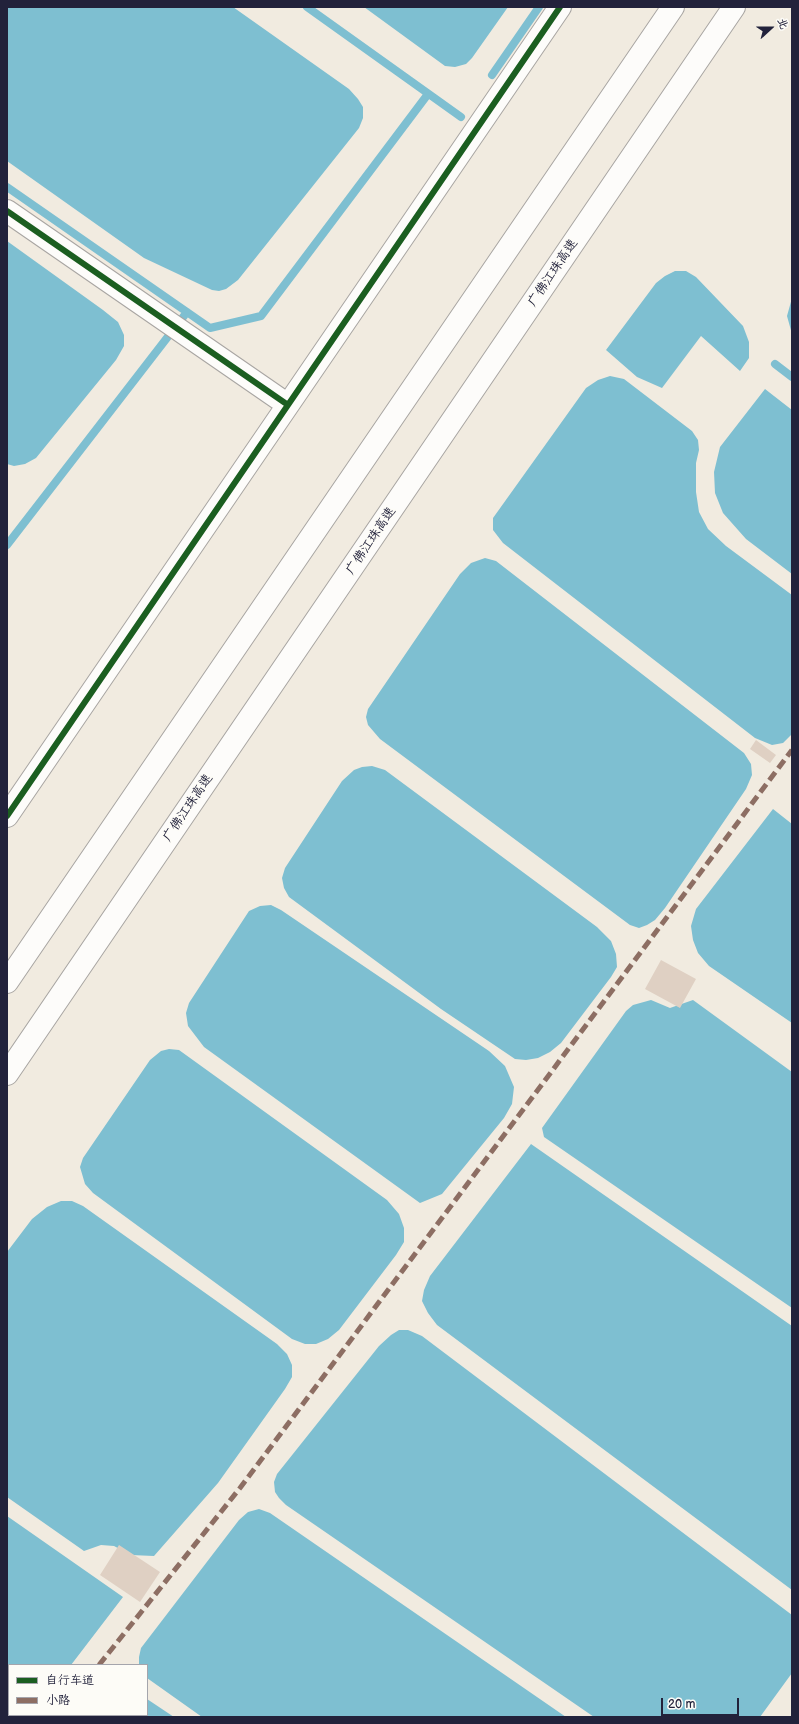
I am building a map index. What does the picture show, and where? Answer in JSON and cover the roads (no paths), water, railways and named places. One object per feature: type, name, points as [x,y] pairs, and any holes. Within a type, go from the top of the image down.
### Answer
[{"type":"main road","points":[[7,816],[560,7]]},
{"type":"main road","points":[[7,982],[673,7]]},
{"type":"main road","name":"广佛江珠高速","points":[[7,1074],[734,7]]},
{"type":"main road","points":[[7,211],[288,405]]},
{"type":"water","points":[[7,7],[233,7],[349,89],[363,107],[363,118],[359,128],[238,280],[226,289],[219,291],[212,290],[144,258],[7,161]]},
{"type":"water","points":[[364,7],[508,7],[472,58],[466,64],[455,67],[445,66]]},
{"type":"water","points":[[7,241],[118,322],[124,335],[124,346],[116,360],[36,458],[25,464],[14,466],[7,464]]},
{"type":"water","points":[[675,271],[686,271],[696,277],[743,326],[749,342],[749,358],[740,371],[701,336],[662,388],[637,377],[606,350],[656,283]]},
{"type":"water","points":[[792,298],[792,334],[787,316]]},
{"type":"water","points":[[610,376],[624,379],[692,431],[698,440],[699,450],[696,463],[696,492],[699,512],[708,529],[726,546],[792,595],[792,734],[783,743],[772,745],[755,738],[503,543],[493,530],[493,518],[586,388],[598,380]]},
{"type":"water","points":[[765,389],[792,410],[792,574],[746,539],[723,513],[715,493],[714,472],[720,447]]},
{"type":"water","points":[[485,558],[496,561],[744,753],[751,764],[752,775],[746,789],[665,908],[655,920],[647,925],[639,928],[630,925],[380,739],[368,725],[366,717],[368,709],[460,574],[471,563]]},
{"type":"water","points":[[372,766],[385,770],[597,927],[611,941],[616,954],[617,967],[561,1043],[550,1052],[538,1058],[526,1060],[515,1059],[441,1009],[289,897],[284,888],[282,878],[285,868],[342,781],[354,770]]},
{"type":"water","points":[[773,809],[792,824],[792,1023],[709,966],[698,953],[693,940],[691,926],[696,909]]},
{"type":"water","points":[[271,905],[281,910],[489,1051],[505,1066],[514,1087],[512,1104],[504,1118],[442,1194],[420,1203],[204,1047],[188,1026],[186,1013],[189,1003],[249,911],[260,906]]},
{"type":"water","points":[[651,1000],[670,1008],[693,1000],[792,1072],[792,1308],[544,1137],[542,1128],[626,1011],[633,1005]]},
{"type":"water","points":[[169,1049],[179,1050],[387,1200],[399,1214],[404,1228],[404,1242],[396,1255],[339,1330],[328,1339],[316,1344],[305,1344],[292,1339],[93,1193],[85,1184],[80,1167],[83,1158],[150,1060],[161,1051]]},
{"type":"water","points":[[531,1144],[792,1326],[792,1590],[437,1325],[428,1313],[422,1301],[424,1290],[430,1276]]},
{"type":"water","points":[[61,1201],[72,1201],[83,1206],[277,1344],[287,1354],[292,1365],[292,1377],[285,1389],[218,1483],[154,1556],[131,1555],[114,1546],[101,1545],[84,1551],[7,1497],[7,1252],[32,1219],[47,1207]]},
{"type":"water","points":[[399,1330],[408,1330],[422,1336],[792,1615],[792,1673],[760,1717],[594,1717],[286,1505],[279,1498],[275,1492],[274,1482],[277,1474],[379,1346]]},
{"type":"water","points":[[259,1509],[270,1513],[566,1717],[202,1717],[148,1679],[148,1664],[139,1664],[141,1648],[239,1520],[248,1512]]},
{"type":"water","points":[[7,1516],[123,1597],[72,1664],[8,1664],[8,1716],[32,1716],[7,1717]]},
{"type":"water","points":[[148,1700],[174,1717],[88,1717],[148,1716]]},
{"type":"waterway","points":[[307,7],[461,117]]},
{"type":"waterway","points":[[492,75],[539,7]]},
{"type":"waterway","points":[[7,187],[210,328],[261,316],[428,94]]},
{"type":"waterway","points":[[7,545],[187,312]]},
{"type":"waterway","points":[[775,364],[792,377]]}]
